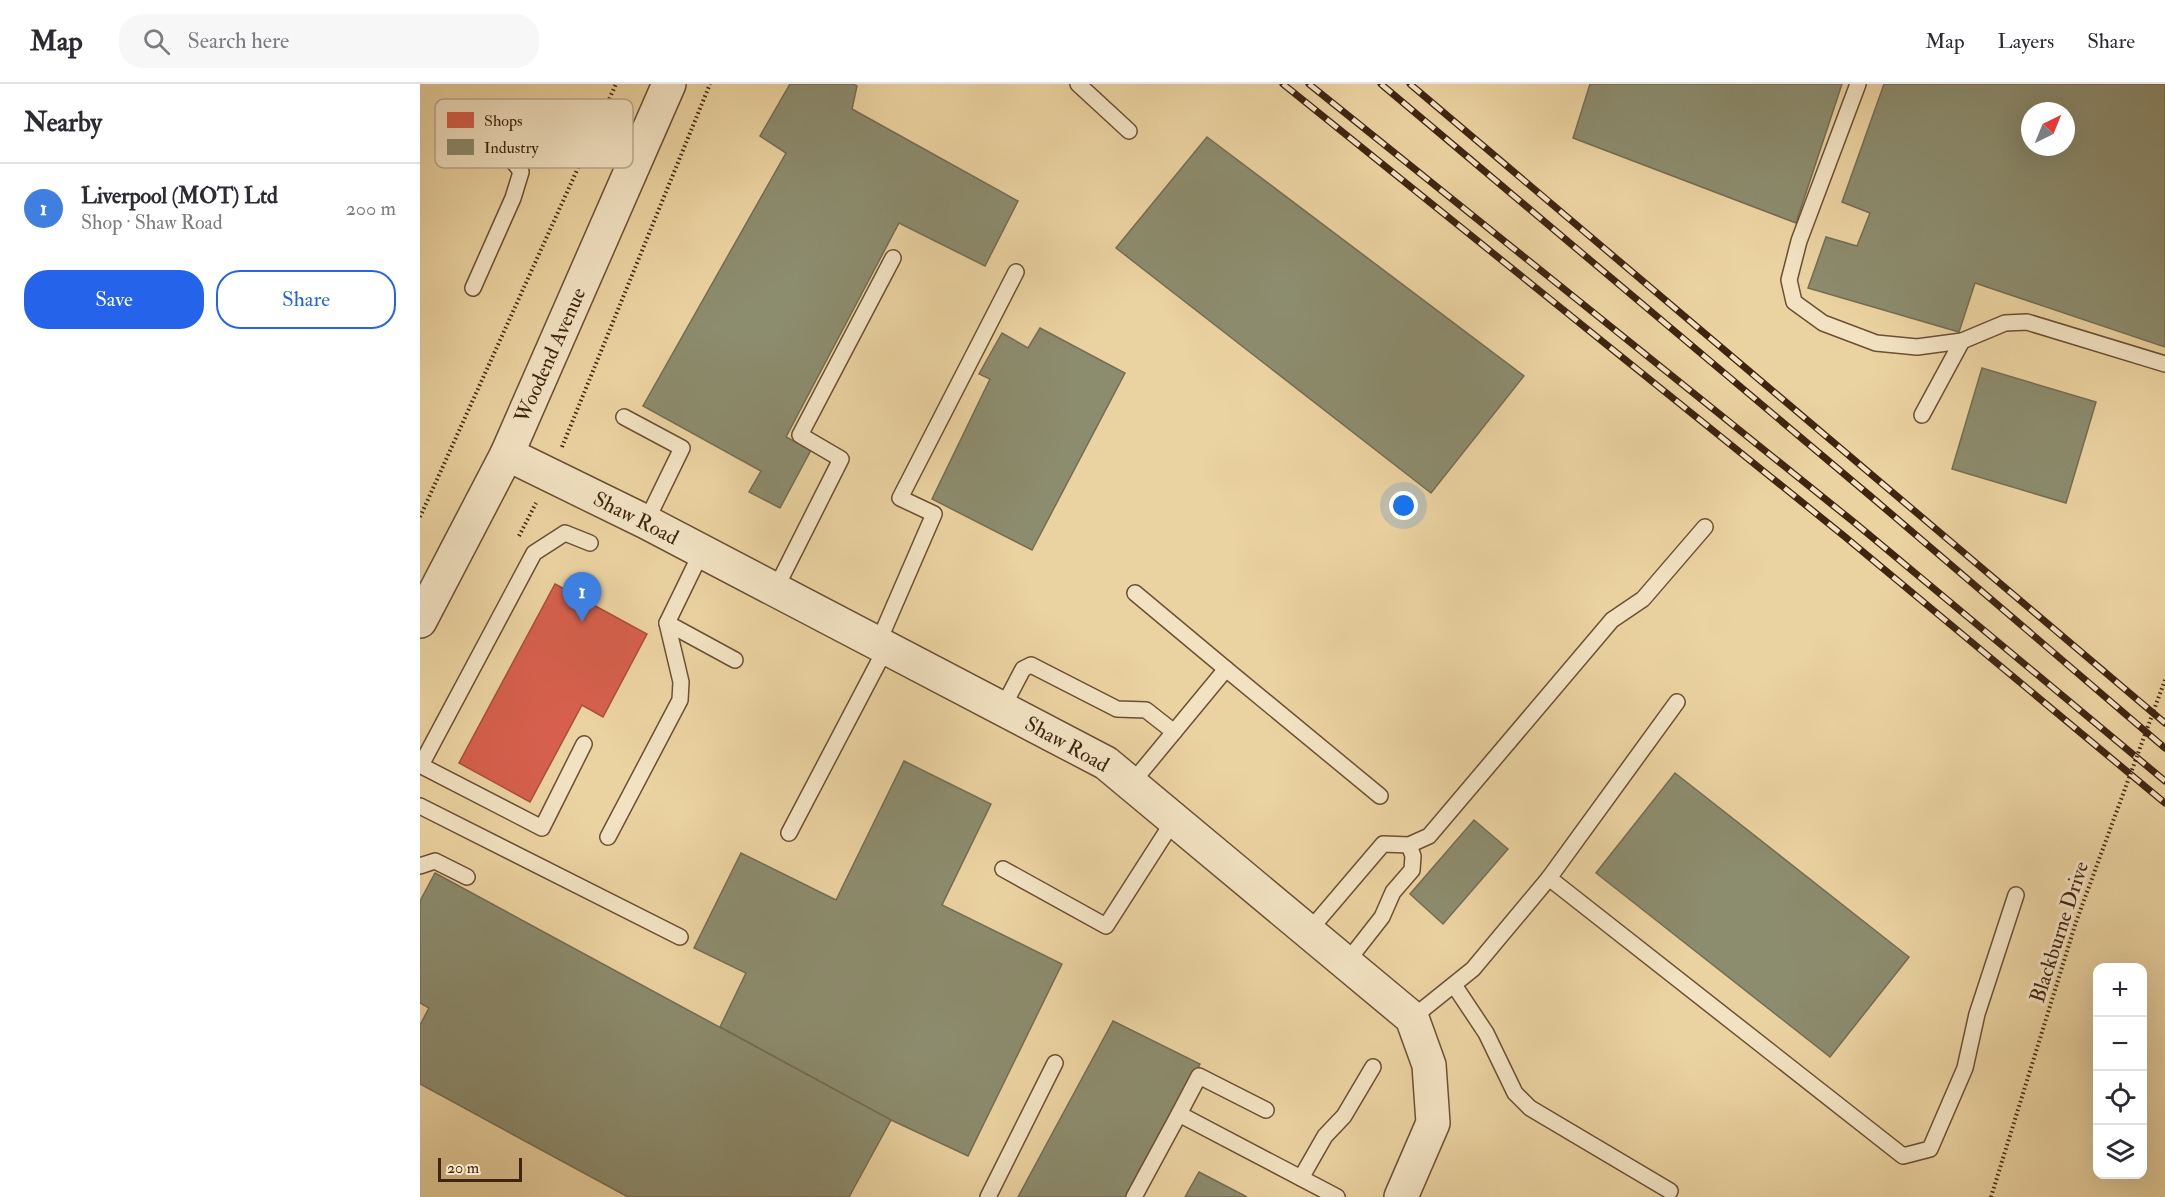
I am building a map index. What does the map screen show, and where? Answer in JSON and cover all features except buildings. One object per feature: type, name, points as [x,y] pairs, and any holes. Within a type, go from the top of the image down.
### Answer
[{"type":"street","name":"Woodend Avenue","points":[[633,166],[669,84]]},
{"type":"street","name":"Woodend Avenue","points":[[420,621],[507,454],[632,168]]},
{"type":"street","name":"Shaw Road","points":[[507,454],[646,522],[1106,763],[1412,1018]]},
{"type":"street","points":[[1401,1197],[1433,1123],[1429,1065],[1412,1018]]},
{"type":"lane","points":[[1078,84],[1129,131]]},
{"type":"lane","points":[[1858,84],[1799,241],[1789,280],[1794,302],[1823,323],[1876,343],[1917,348],[1962,341],[2005,324],[2027,322],[2165,364]]},
{"type":"lane","points":[[473,288],[513,198],[521,172],[518,168]]},
{"type":"lane","points":[[775,590],[841,459],[800,435],[893,258]]},
{"type":"lane","points":[[789,833],[882,646],[934,514],[900,498],[1016,272]]},
{"type":"lane","points":[[1922,415],[1962,341]]},
{"type":"lane","points":[[624,417],[682,448],[646,522]]},
{"type":"lane","points":[[1308,932],[1383,844],[1409,844],[1429,836],[1440,825],[1612,620],[1651,591],[1705,527]]},
{"type":"lane","points":[[584,744],[542,828],[421,765],[534,553],[565,533],[590,543]]},
{"type":"lane","points":[[608,837],[680,700],[681,682],[667,623],[702,551]]},
{"type":"lane","points":[[1135,593],[1380,796]]},
{"type":"lane","points":[[667,623],[735,660]]},
{"type":"lane","points":[[1002,709],[1023,669],[1031,665],[1117,709],[1146,710],[1174,732]]},
{"type":"lane","points":[[1131,784],[1226,669]]},
{"type":"lane","points":[[1412,1018],[1473,969],[1549,878],[1677,702]]},
{"type":"lane","points":[[420,806],[680,937]]},
{"type":"lane","points":[[1003,869],[1106,926],[1174,820]]},
{"type":"lane","points":[[1346,963],[1382,917],[1393,892],[1412,870],[1413,856],[1409,844]]},
{"type":"lane","points":[[420,866],[435,861],[467,877]]},
{"type":"lane","points":[[1549,878],[1903,1156],[1930,1149],[1948,1108],[1965,1068],[1977,1014],[2016,895]]},
{"type":"lane","points":[[1454,985],[1486,1033],[1515,1093],[1530,1108],[1670,1191]]},
{"type":"lane","points":[[988,1197],[1055,1063]]},
{"type":"lane","points":[[1301,1178],[1325,1136],[1344,1116],[1373,1067]]},
{"type":"lane","points":[[1134,1197],[1199,1076],[1266,1110]]},
{"type":"lane","points":[[1179,1114],[1337,1197]]},
{"type":"path","points":[[609,99],[616,84]]},
{"type":"path","points":[[518,538],[550,476],[711,84]]},
{"type":"path","points":[[420,517],[578,168]]},
{"type":"path","name":"Blackburne Drive","points":[[1991,1197],[2076,922],[2165,680]]},
{"type":"railway","points":[[1283,84],[1844,536],[2165,803]]},
{"type":"railway","points":[[1309,84],[1855,523],[2165,781]]},
{"type":"railway","points":[[1381,84],[1875,500],[2165,748]]},
{"type":"railway","points":[[1410,84],[2165,723]]},
{"type":"place","name":"Liverpool (MOT) Ltd","points":[[582,622]]}]
